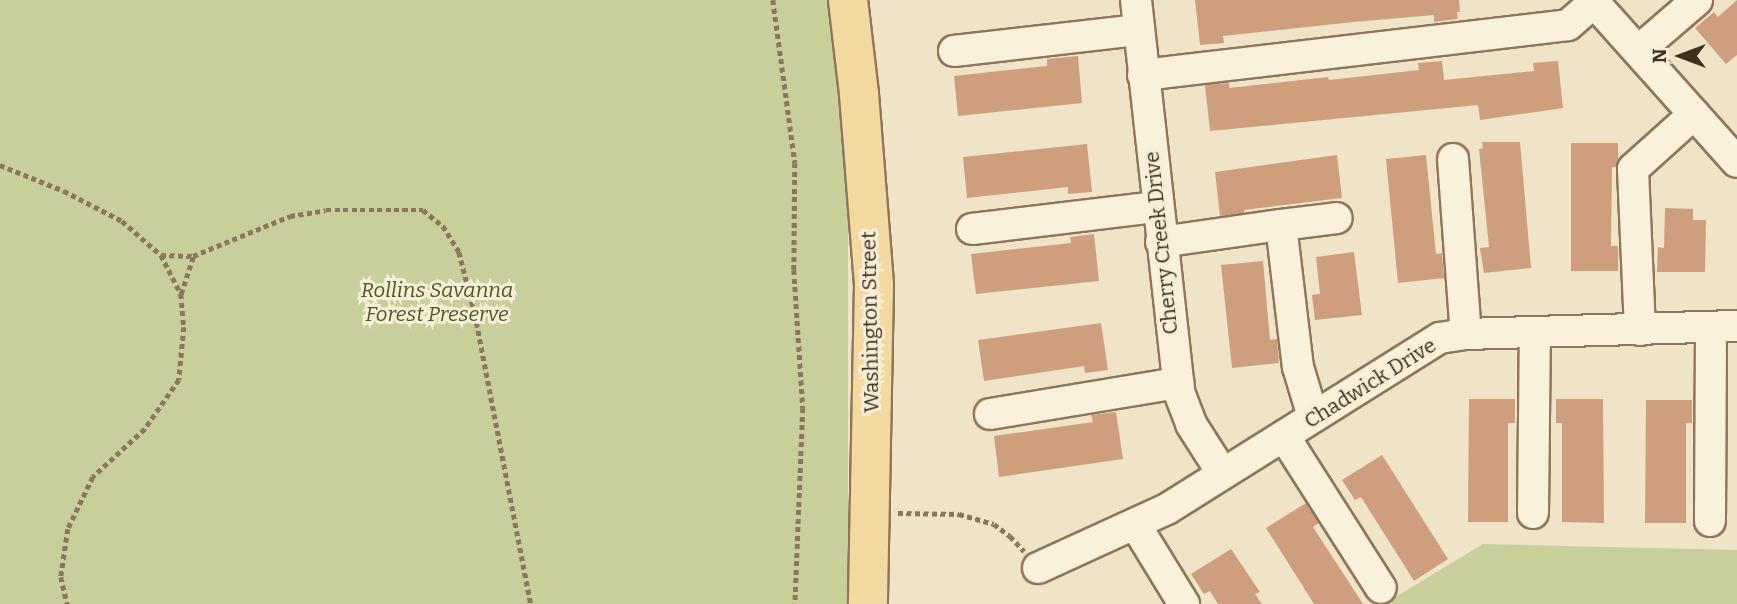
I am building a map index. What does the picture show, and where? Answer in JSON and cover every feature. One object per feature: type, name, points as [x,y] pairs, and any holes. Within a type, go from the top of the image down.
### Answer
[{"type":"main road","name":"Washington Street","points":[[848,0],[859,94],[874,285],[867,604]]},
{"type":"street","name":"Cherry Creek Drive","points":[[1136,0],[1178,383],[1191,424],[1223,474]]},
{"type":"street","points":[[1638,51],[1698,0]]},
{"type":"street","points":[[1143,75],[1567,25],[1593,1],[1737,162]]},
{"type":"street","points":[[954,51],[1139,30]]},
{"type":"street","points":[[1640,330],[1633,169],[1694,114]]},
{"type":"street","points":[[1452,159],[1466,334]]},
{"type":"street","points":[[972,229],[1157,207]]},
{"type":"street","points":[[1161,242],[1337,218]]},
{"type":"street","points":[[1281,225],[1298,367],[1313,417]]},
{"type":"street","points":[[1710,521],[1724,328]]},
{"type":"street","name":"Chadwick Drive","points":[[1038,568],[1167,509],[1440,338],[1466,334],[1724,328]]},
{"type":"street","points":[[1533,513],[1535,333]]},
{"type":"street","points":[[990,414],[1178,383]]},
{"type":"street","points":[[1284,436],[1381,588]]},
{"type":"street","points":[[1135,524],[1184,604]]},
{"type":"path","points":[[773,0],[795,163],[794,270],[803,408],[795,604]]},
{"type":"path","points":[[0,165],[64,191],[122,221],[161,255],[181,294],[184,327],[178,380],[145,429],[93,477],[68,529],[61,577],[67,604]]},
{"type":"path","points":[[161,255],[193,256],[290,216],[326,210],[423,210],[443,226],[459,252],[475,314],[531,604]]},
{"type":"path","points":[[181,294],[193,256]]},
{"type":"path","points":[[870,513],[959,514],[994,524],[1010,536],[1038,568]]},
{"type":"green space","name":"Rollins Savanna Forest Preserve","points":[[0,0],[848,0],[848,604],[0,604]]},
{"type":"green space","points":[[1483,544],[1737,550],[1737,604],[1384,604]]},
{"type":"building","points":[[1195,0],[1459,0],[1460,12],[1457,12],[1458,19],[1434,22],[1434,15],[1354,22],[1223,36],[1224,43],[1200,45]]},
{"type":"building","points":[[1737,0],[1737,55],[1726,64],[1695,28],[1714,12],[1718,17]]},
{"type":"building","points":[[1078,56],[1082,103],[958,116],[954,76],[1047,66],[1047,59]]},
{"type":"building","points":[[1442,61],[1444,80],[1534,71],[1533,63],[1558,61],[1563,108],[1480,120],[1478,105],[1210,131],[1205,85],[1229,83],[1229,88],[1328,77],[1329,80],[1419,70],[1418,63]]},
{"type":"building","points":[[1482,142],[1520,142],[1531,268],[1484,273],[1480,248],[1489,247],[1479,149],[1483,148]]},
{"type":"building","points":[[1571,143],[1618,143],[1618,161],[1616,167],[1612,167],[1611,246],[1618,246],[1618,271],[1571,271]]},
{"type":"building","points":[[1087,144],[1092,192],[1068,194],[1068,187],[967,198],[963,157]]},
{"type":"building","points":[[1337,155],[1342,198],[1244,210],[1244,213],[1220,216],[1215,172]]},
{"type":"building","points":[[1426,155],[1436,254],[1442,253],[1444,278],[1398,283],[1386,159]]},
{"type":"building","points":[[1665,208],[1693,209],[1693,220],[1706,220],[1705,272],[1657,272],[1658,247],[1664,248]]},
{"type":"building","points":[[1094,234],[1099,281],[976,294],[971,254],[1071,243],[1070,237]]},
{"type":"building","points":[[1354,252],[1362,315],[1315,320],[1312,295],[1320,294],[1316,257]]},
{"type":"building","points":[[1263,261],[1270,340],[1277,339],[1279,363],[1232,368],[1221,265]]},
{"type":"building","points":[[1101,323],[1108,370],[1085,373],[1084,366],[984,381],[978,340]]},
{"type":"building","points":[[1469,399],[1515,399],[1515,423],[1508,423],[1508,522],[1468,522]]},
{"type":"building","points":[[1556,399],[1603,399],[1604,523],[1562,522],[1562,423],[1556,423]]},
{"type":"building","points":[[1646,400],[1692,400],[1692,423],[1686,423],[1686,523],[1645,523]]},
{"type":"building","points":[[1116,412],[1123,459],[999,477],[994,436],[1093,422],[1091,415]]},
{"type":"building","points":[[1382,455],[1448,559],[1414,581],[1361,497],[1355,500],[1342,480]]},
{"type":"building","points":[[1306,503],[1319,523],[1313,527],[1363,604],[1314,604],[1266,528]]},
{"type":"building","points":[[1231,549],[1260,592],[1255,594],[1262,604],[1218,604],[1210,591],[1204,594],[1191,574]]}]
